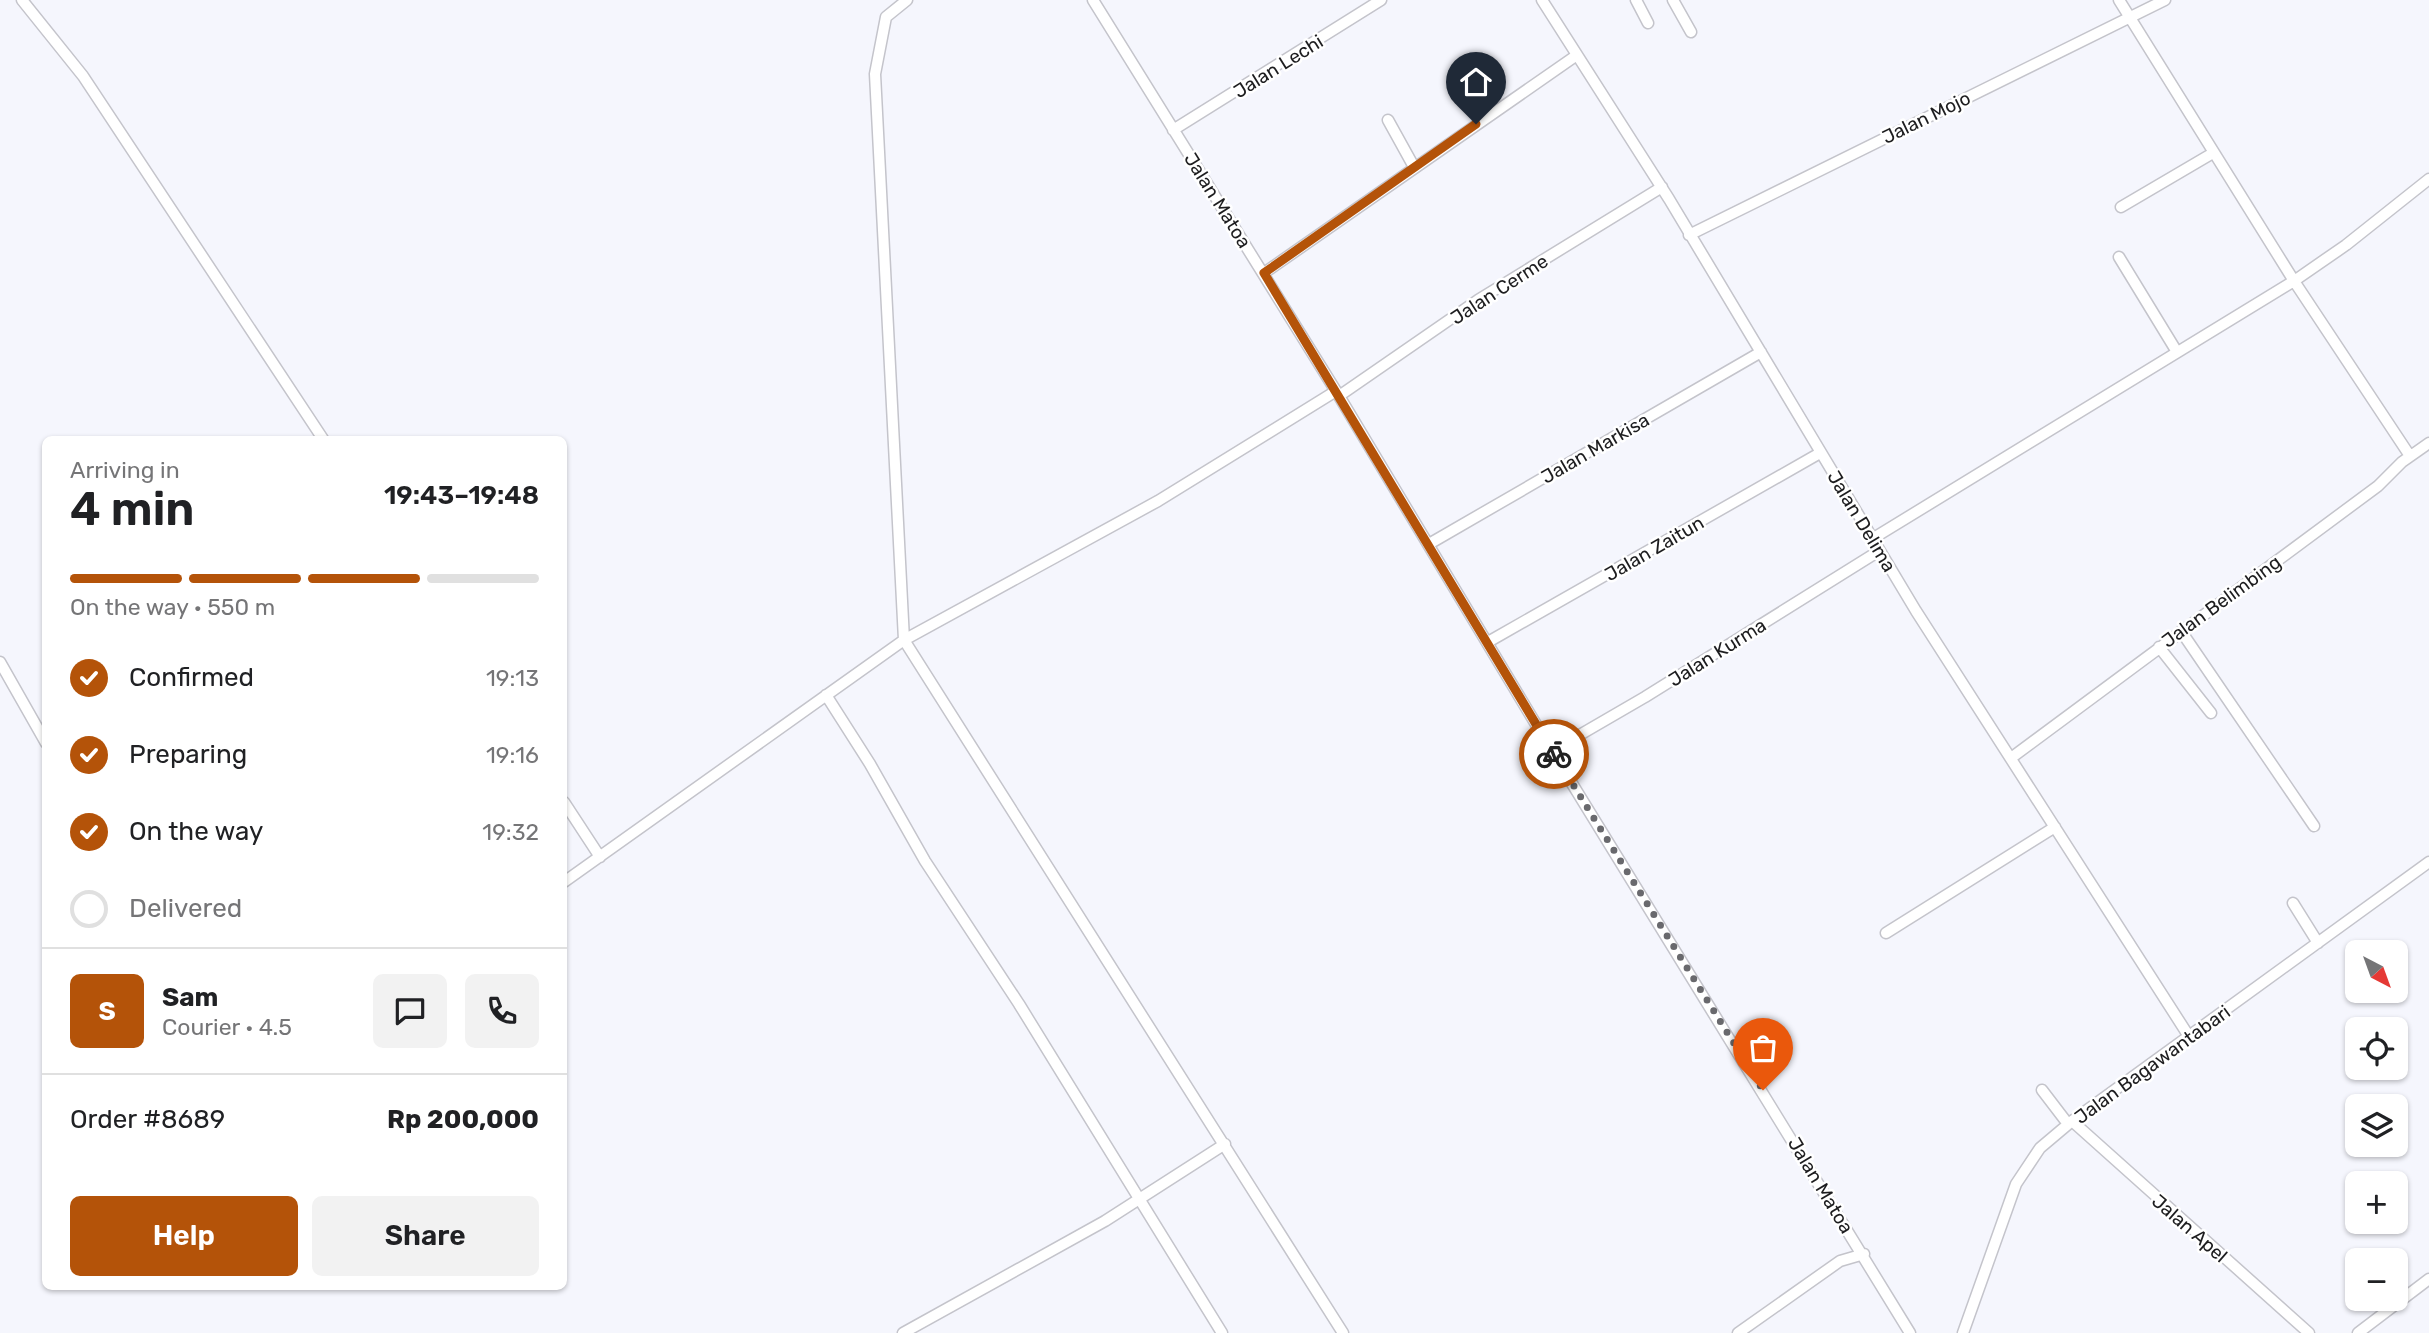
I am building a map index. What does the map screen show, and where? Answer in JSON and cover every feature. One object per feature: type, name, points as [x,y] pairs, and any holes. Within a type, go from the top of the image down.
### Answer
[{"type":"street","points":[[22,0],[83,76],[321,436]]},
{"type":"street","points":[[906,0],[886,17],[876,74],[904,640],[1343,1333]]},
{"type":"street","name":"Jalan Matoa","points":[[1093,0],[1338,393],[1552,751],[1864,1254],[1910,1333]]},
{"type":"street","name":"Jalan Lechi","points":[[1173,130],[1381,0]]},
{"type":"street","name":"Jalan Delima","points":[[1542,0],[1662,187],[1879,551],[2190,1038]]},
{"type":"street","points":[[1636,0],[1648,23]]},
{"type":"street","points":[[1672,0],[1691,32]]},
{"type":"street","points":[[2119,0],[2294,281],[2410,456]]},
{"type":"street","name":"Jalan Mojo","points":[[1689,235],[2165,0]]},
{"type":"street","points":[[1264,273],[1577,55]]},
{"type":"street","points":[[1388,120],[1414,166]]},
{"type":"street","points":[[2121,207],[2213,153]]},
{"type":"street","points":[[1872,539],[2294,281],[2346,245],[2429,179]]},
{"type":"street","name":"Jalan Cerme","points":[[567,880],[904,640],[1158,501],[1338,393],[1478,300],[1662,187]]},
{"type":"street","points":[[2119,257],[2178,352]]},
{"type":"street","name":"Jalan Markisa","points":[[1429,544],[1760,352]]},
{"type":"street","name":"Jalan Belimbing","points":[[2011,758],[2378,486],[2410,456],[2429,443]]},
{"type":"street","name":"Jalan Zaitun","points":[[1488,642],[1820,453]]},
{"type":"street","name":"Jalan Kurma","points":[[1552,751],[1645,697],[1879,551]]},
{"type":"street","points":[[2181,631],[2314,826]]},
{"type":"street","points":[[2159,647],[2211,713]]},
{"type":"street","points":[[0,662],[42,736]]},
{"type":"street","points":[[826,695],[870,764],[925,862],[1019,1004],[1222,1333]]},
{"type":"street","points":[[567,807],[600,857]]},
{"type":"street","points":[[1886,933],[2055,827]]},
{"type":"street","name":"Jalan Bagawantabari","points":[[1963,1333],[2016,1184],[2040,1148],[2070,1123],[2429,862]]},
{"type":"street","points":[[2293,903],[2318,943]]},
{"type":"street","name":"Jalan Apel","points":[[2042,1090],[2070,1123],[2309,1333]]},
{"type":"street","points":[[903,1333],[1140,1200],[1224,1144]]},
{"type":"street","points":[[1738,1333],[1840,1261],[1864,1254]]},
{"type":"street","points":[[2358,1333],[2429,1279]]},
{"type":"way so far","points":[[1554,754],[1763,1090]]},
{"type":"route","points":[[1476,124],[1264,273],[1417,522],[1554,754]]}]
